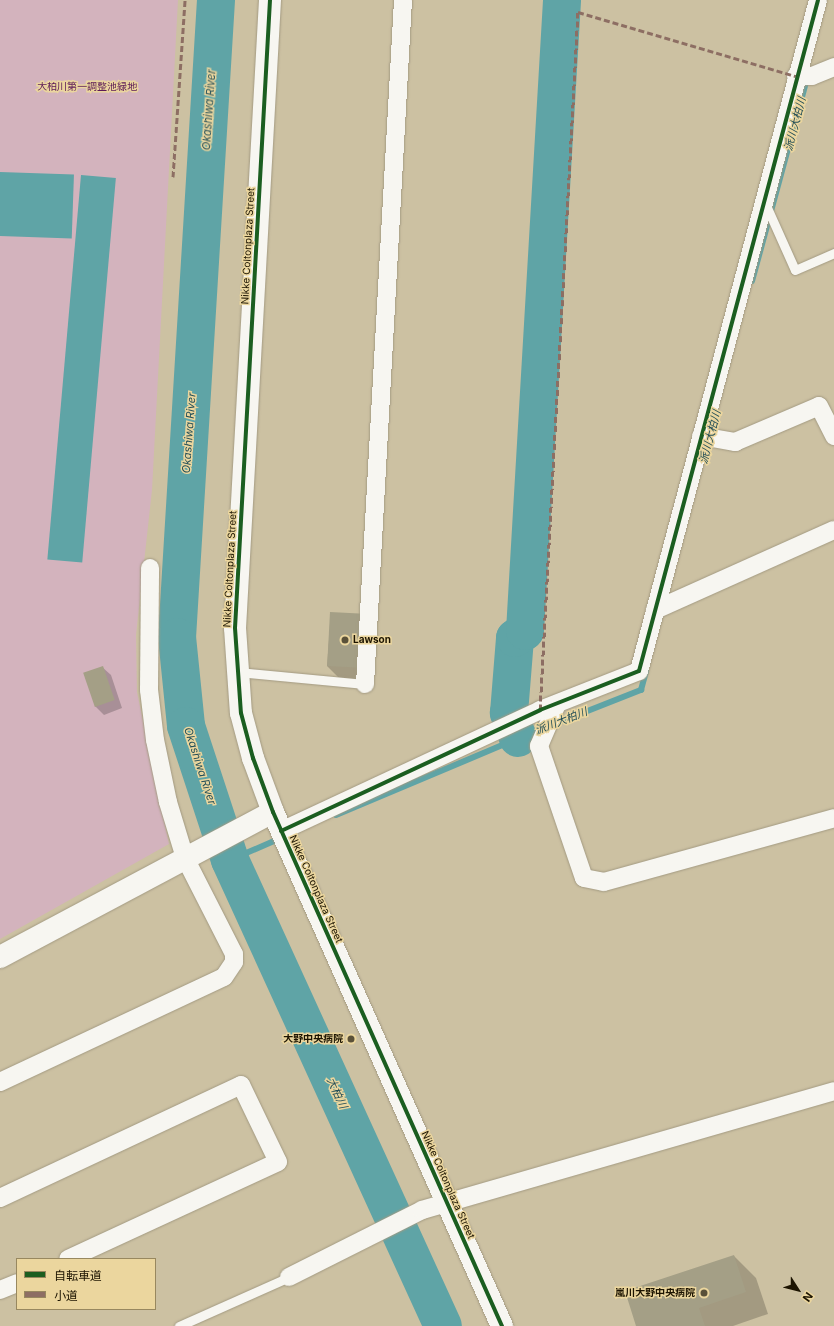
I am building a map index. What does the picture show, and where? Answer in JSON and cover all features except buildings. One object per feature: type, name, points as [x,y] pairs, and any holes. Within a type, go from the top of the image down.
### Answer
[{"type":"street","name":"Nikke Coltonplaza Street","points":[[270,0],[235,628],[236,672],[241,713],[253,758],[277,822],[502,1326]]},
{"type":"street","points":[[366,684],[403,0]]},
{"type":"street","points":[[0,957],[249,824],[277,822],[497,731],[532,714],[639,670],[796,76],[818,0]]},
{"type":"street","points":[[796,76],[812,76],[834,67]]},
{"type":"street","points":[[701,436],[736,442],[819,406],[834,436]]},
{"type":"street","points":[[655,610],[834,530]]},
{"type":"street","points":[[0,1082],[228,974],[234,962],[234,954],[168,802],[155,740],[149,690],[150,568]]},
{"type":"street","points":[[558,704],[539,746],[584,878],[604,882],[834,818]]},
{"type":"street","points":[[0,1198],[241,1085],[278,1162],[70,1258]]},
{"type":"street","points":[[289,1277],[422,1210],[447,1201],[834,1091]]},
{"type":"street","points":[[0,1290],[16,1283]]},
{"type":"lane","points":[[764,200],[795,270],[834,254]]},
{"type":"lane","points":[[236,672],[366,684]]},
{"type":"lane","points":[[178,1326],[289,1277]]},
{"type":"green space","name":"大柏川第一調整池緑地","points":[[0,0],[178,0],[152,490],[136,635],[137,692],[169,844],[0,939]]},
{"type":"water","points":[[0,172],[74,175],[72,239],[0,236]]},
{"type":"water","points":[[81,175],[116,178],[82,563],[47,560]]},
{"type":"waterway","name":"Okashiwa River","points":[[216,0],[177,637],[186,726],[230,860],[443,1326]]},
{"type":"waterway","name":"派川大柏川","points":[[518,738],[509,713],[515,638],[525,631],[562,0]]},
{"type":"waterway","name":"派川大柏川","points":[[752,281],[807,79]]},
{"type":"waterway","name":"派川大柏川","points":[[552,725],[641,690],[646,671]]},
{"type":"waterway","name":"派川大柏川","points":[[336,815],[543,728]]},
{"type":"waterway","name":"派川大柏川","points":[[230,860],[281,838]]},
{"type":"marked path","points":[[173,177],[185,0]]},
{"type":"marked path","points":[[540,710],[578,12],[796,76]]},
{"type":"cycle path","points":[[270,0],[235,628],[241,713],[253,758],[273,812],[502,1326]]},
{"type":"cycle path","points":[[281,831],[540,710],[639,671],[818,0]]},
{"type":"place","name":"Lawson","points":[[345,640]]},
{"type":"place","name":"大野中央病院","points":[[351,1039]]},
{"type":"place","name":"嵐川大野中央病院","points":[[704,1293]]},
{"type":"water label","name":"大柏川","points":[[337,1093]]}]
